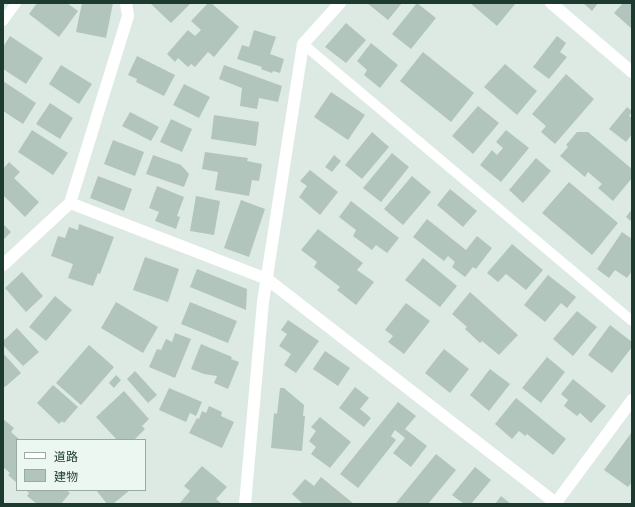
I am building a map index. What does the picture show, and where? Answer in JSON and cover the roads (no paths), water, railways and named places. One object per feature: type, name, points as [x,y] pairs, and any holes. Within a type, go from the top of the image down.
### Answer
[{"type":"street","points":[[3,265],[70,203],[128,16],[126,3]]},
{"type":"street","points":[[245,504],[263,302],[303,44],[340,3]]},
{"type":"street","points":[[551,3],[632,72]]},
{"type":"street","points":[[70,203],[267,279],[556,504],[632,400]]},
{"type":"lane","points":[[3,21],[16,3]]},
{"type":"lane","points":[[303,44],[632,321]]}]
